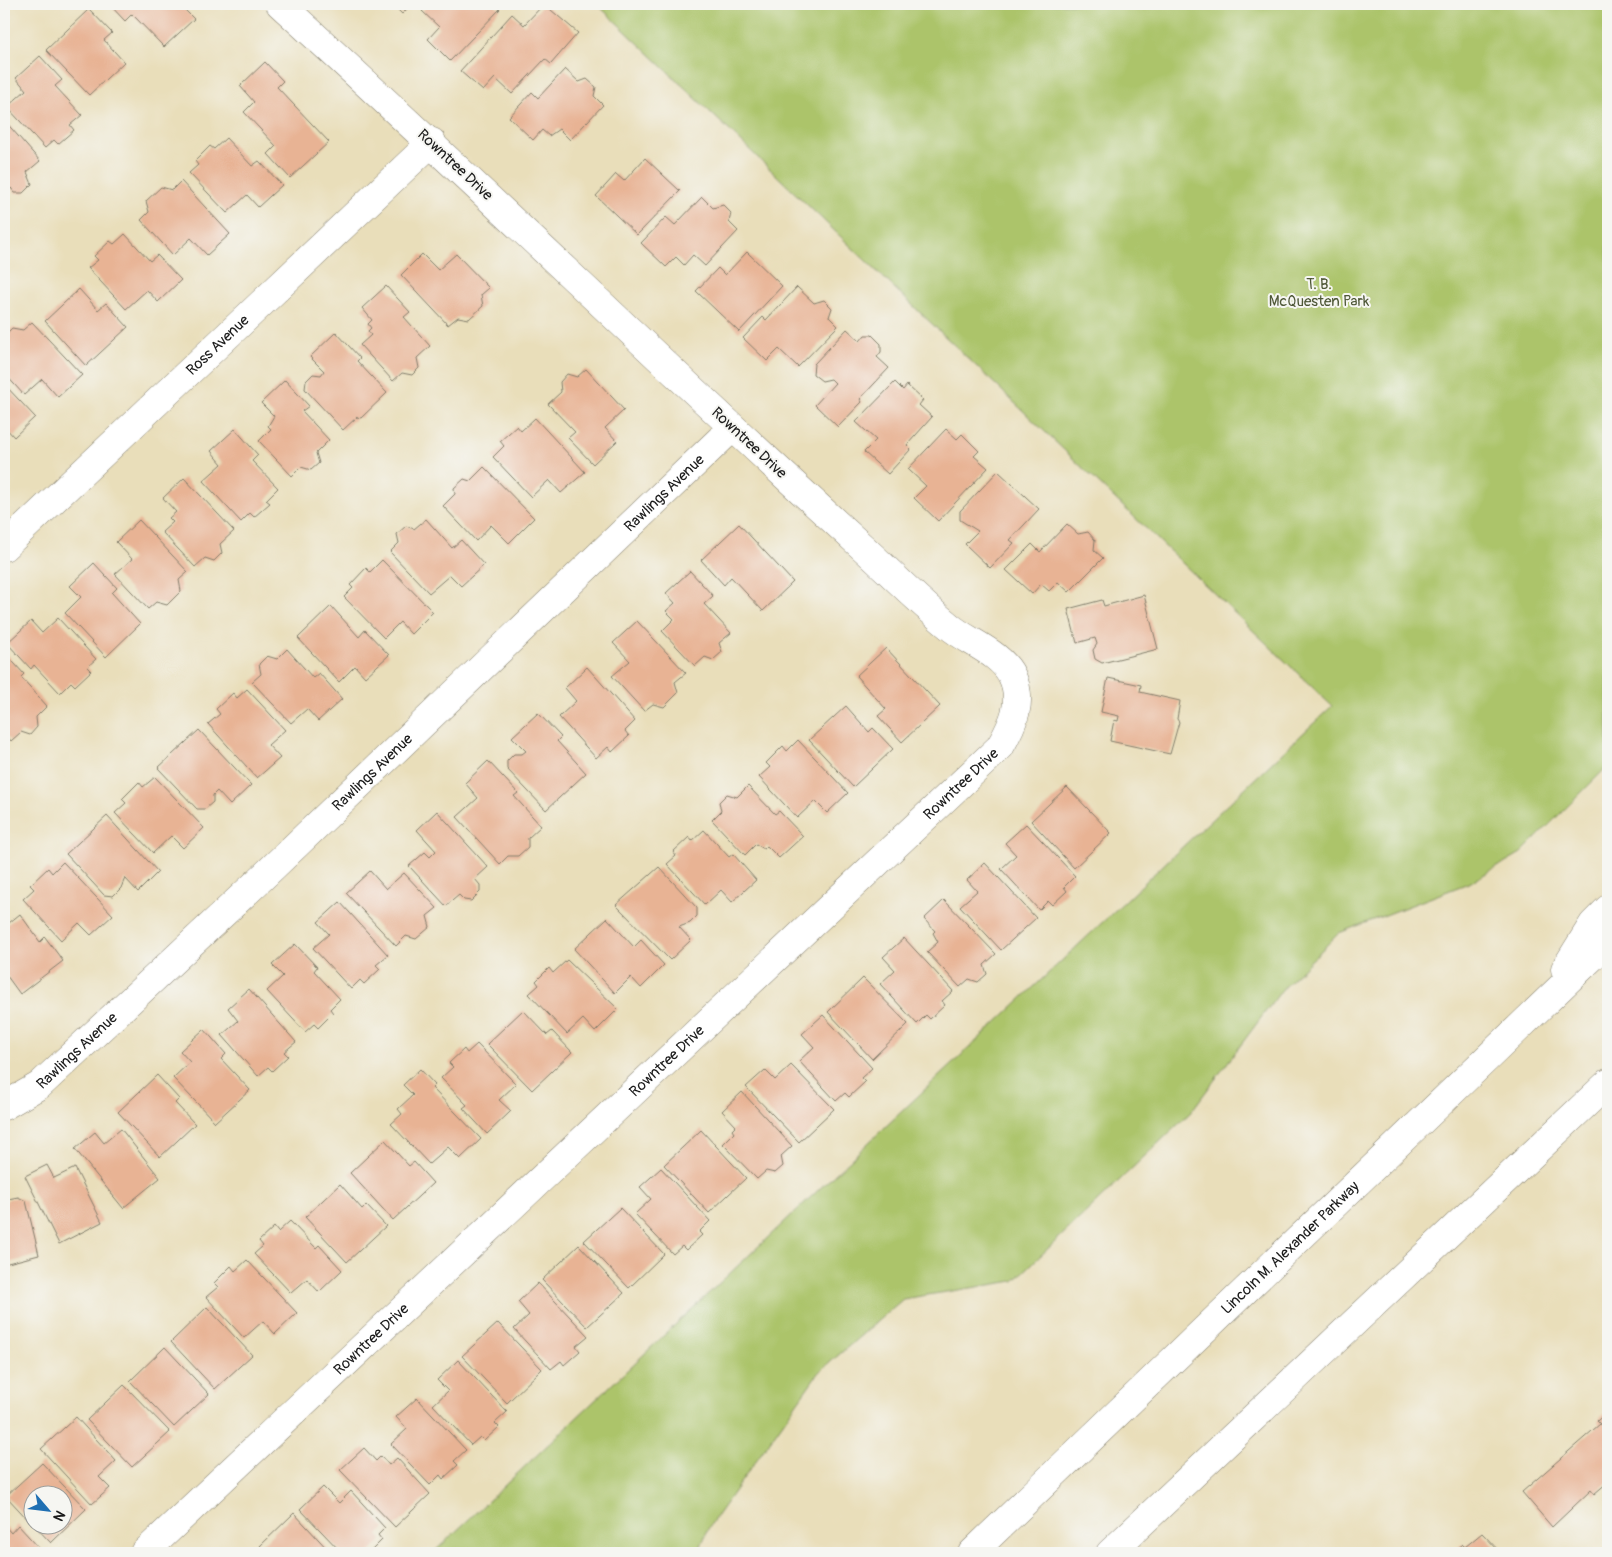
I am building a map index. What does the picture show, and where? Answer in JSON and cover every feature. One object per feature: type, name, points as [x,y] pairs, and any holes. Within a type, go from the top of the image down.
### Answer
[{"type":"main road","name":"Rowntree Drive","points":[[144,1553],[1000,747],[1011,729],[1016,712],[1017,696],[1012,676],[1006,668],[950,626],[732,428],[432,142],[280,4]]},
{"type":"main road","name":"Ross Avenue","points":[[4,547],[432,142]]},
{"type":"main road","name":"Rawlings Avenue","points":[[4,1106],[23,1097],[40,1085],[282,859],[732,428]]},
{"type":"main road","points":[[1542,1005],[1593,924],[1608,909]]},
{"type":"main road","name":"Lincoln M. Alexander Parkway","points":[[972,1553],[1608,942]]},
{"type":"main road","points":[[1110,1553],[1608,1083]]},
{"type":"green space","name":"T. B. McQuesten Park","points":[[597,4],[1608,4],[1608,766],[1521,853],[1471,882],[1339,933],[1284,987],[1190,1113],[1014,1281],[903,1299],[818,1373],[709,1527],[698,1553],[433,1553],[1332,706]]},
{"type":"building","points":[[109,4],[179,4],[194,19],[164,47],[132,14],[125,21]]},
{"type":"building","points":[[392,4],[412,4],[402,14]]},
{"type":"building","points":[[429,4],[494,4],[500,9],[450,61],[428,39],[439,27],[422,11]]},
{"type":"building","points":[[544,4],[578,33],[551,64],[545,59],[512,94],[495,78],[483,91],[460,71],[512,14],[524,25]]},
{"type":"building","points":[[89,9],[112,33],[104,40],[124,62],[89,95],[46,50]]},
{"type":"building","points":[[40,56],[62,80],[55,86],[82,115],[70,125],[74,130],[58,144],[54,140],[45,148],[7,107],[26,90],[16,78]]},
{"type":"building","points":[[265,62],[283,81],[277,87],[329,142],[290,178],[268,154],[276,146],[244,112],[254,102],[240,86]]},
{"type":"building","points":[[565,69],[579,82],[587,79],[596,87],[594,96],[603,105],[570,140],[559,129],[549,136],[542,130],[533,140],[509,117],[532,92],[538,98]]},
{"type":"building","points":[[4,120],[40,161],[27,172],[32,184],[23,193],[15,193],[11,188],[4,195]]},
{"type":"building","points":[[226,138],[252,166],[259,161],[282,185],[258,207],[247,195],[227,213],[189,173],[198,165],[195,161],[210,146],[214,149]]},
{"type":"building","points":[[645,158],[680,191],[637,235],[596,196],[616,174],[624,181]]},
{"type":"building","points":[[181,181],[230,234],[207,255],[191,238],[173,255],[141,220],[149,212],[146,201],[161,187],[172,190]]},
{"type":"building","points":[[702,197],[713,208],[723,205],[731,213],[729,222],[738,231],[705,266],[693,255],[684,265],[676,257],[666,267],[641,243],[666,217],[675,225]]},
{"type":"building","points":[[125,234],[150,261],[157,255],[181,280],[158,302],[147,290],[126,309],[88,268],[98,260],[94,256],[110,241],[114,244]]},
{"type":"building","points":[[747,252],[782,286],[739,332],[696,291],[718,268],[725,275]]},
{"type":"building","points":[[422,254],[438,270],[456,254],[489,288],[481,295],[483,306],[469,319],[458,317],[448,325],[401,275]]},
{"type":"building","points":[[386,286],[410,312],[404,317],[430,346],[417,358],[419,368],[412,375],[402,373],[393,381],[360,345],[371,335],[368,331],[371,328],[368,324],[372,320],[362,308]]},
{"type":"building","points":[[797,287],[814,303],[824,300],[832,308],[829,317],[838,326],[798,367],[779,349],[767,361],[743,338],[763,317],[766,320]]},
{"type":"building","points":[[79,289],[98,310],[106,303],[128,327],[86,366],[45,321]]},
{"type":"building","points":[[32,322],[82,375],[58,397],[42,379],[24,395],[4,373],[4,336],[12,328],[23,330]]},
{"type":"building","points":[[847,329],[860,341],[865,335],[872,335],[881,344],[881,352],[877,357],[889,368],[860,399],[862,402],[838,427],[815,405],[835,383],[831,379],[822,381],[813,374],[814,364]]},
{"type":"building","points":[[336,332],[360,358],[357,361],[387,393],[361,418],[357,417],[343,430],[305,389],[306,381],[313,374],[321,375],[324,371],[310,357]]},
{"type":"building","points":[[586,369],[624,410],[605,428],[617,441],[593,464],[568,438],[575,432],[548,404],[561,392],[560,382],[567,374],[577,377]]},
{"type":"building","points":[[285,380],[309,406],[302,411],[329,440],[316,453],[319,463],[311,470],[301,467],[292,476],[259,441],[271,429],[268,426],[274,416],[261,403]]},
{"type":"building","points":[[895,382],[903,390],[907,385],[923,400],[919,405],[932,417],[907,445],[911,449],[888,474],[864,452],[876,440],[856,422]]},
{"type":"building","points":[[4,384],[35,417],[14,437],[4,426]]},
{"type":"building","points":[[535,418],[585,472],[561,493],[549,480],[531,497],[493,457],[504,446],[500,441],[517,426],[521,431]]},
{"type":"building","points":[[235,429],[258,455],[252,461],[278,488],[266,500],[270,503],[254,517],[250,513],[241,522],[203,481],[222,464],[211,451]]},
{"type":"building","points":[[946,429],[957,439],[962,434],[979,451],[974,456],[988,468],[938,521],[914,498],[926,486],[908,469]]},
{"type":"building","points":[[484,467],[534,518],[509,543],[491,525],[476,541],[443,506],[455,494],[454,488],[464,479],[470,481]]},
{"type":"building","points":[[998,471],[1039,509],[1010,540],[1014,543],[990,568],[965,544],[978,531],[960,520],[960,511]]},
{"type":"building","points":[[184,478],[234,531],[220,544],[222,553],[214,561],[205,558],[195,567],[162,532],[173,522],[169,518],[176,512],[163,498]]},
{"type":"building","points":[[426,519],[452,548],[461,540],[484,565],[461,586],[450,575],[429,593],[390,552],[399,543],[397,534],[406,526],[414,529]]},
{"type":"building","points":[[139,520],[188,572],[179,580],[181,591],[167,605],[156,602],[148,609],[115,574],[132,559],[116,542]]},
{"type":"building","points":[[739,524],[793,582],[763,611],[731,577],[724,585],[701,560]]},
{"type":"building","points":[[1067,524],[1078,534],[1088,532],[1095,540],[1094,550],[1103,558],[1069,592],[1058,582],[1049,591],[1041,584],[1032,594],[1006,570],[1032,544],[1040,552]]},
{"type":"building","points":[[382,560],[433,612],[411,634],[400,622],[384,638],[344,597],[353,588],[350,585],[366,568],[370,572]]},
{"type":"building","points":[[94,563],[117,588],[112,593],[140,624],[106,657],[65,613],[81,597],[70,586]]},
{"type":"building","points":[[690,571],[713,596],[704,604],[731,633],[719,643],[722,652],[713,660],[705,657],[695,666],[662,631],[674,619],[666,611],[675,603],[666,593]]},
{"type":"building","points":[[1144,595],[1158,649],[1102,663],[1095,659],[1093,650],[1097,644],[1095,638],[1077,643],[1068,609],[1102,600],[1104,606]]},
{"type":"building","points":[[331,606],[359,637],[365,630],[389,655],[365,677],[355,666],[339,682],[298,638]]},
{"type":"building","points":[[58,618],[96,659],[87,667],[91,671],[75,686],[71,682],[60,693],[34,665],[31,669],[7,643],[31,621],[42,633]]},
{"type":"building","points":[[637,621],[686,673],[675,682],[678,693],[664,707],[653,704],[644,711],[612,676],[630,661],[613,643]]},
{"type":"building","points":[[886,648],[940,706],[902,742],[878,716],[886,709],[856,676]]},
{"type":"building","points":[[287,649],[313,678],[319,673],[342,699],[318,721],[307,709],[291,723],[252,682],[261,674],[259,664],[267,656],[277,659]]},
{"type":"building","points":[[4,652],[24,674],[21,677],[47,706],[36,717],[37,727],[30,735],[21,732],[11,741],[4,733]]},
{"type":"building","points":[[587,667],[635,721],[625,731],[629,736],[612,752],[608,747],[596,758],[559,717],[576,701],[565,688]]},
{"type":"building","points":[[1108,678],[1141,685],[1140,692],[1180,701],[1177,719],[1179,722],[1170,754],[1110,741],[1114,720],[1118,721],[1119,716],[1101,712]]},
{"type":"building","points":[[247,689],[285,730],[268,745],[280,758],[257,778],[208,724],[220,714],[216,709],[233,693],[237,698]]},
{"type":"building","points":[[846,706],[869,732],[873,728],[893,749],[853,787],[809,740]]},
{"type":"building","points":[[538,713],[561,737],[557,741],[586,773],[546,810],[507,769],[507,761],[514,754],[522,754],[526,751],[512,737]]},
{"type":"building","points":[[199,730],[251,785],[230,805],[217,791],[213,795],[213,802],[205,809],[197,809],[158,768]]},
{"type":"building","points":[[798,740],[848,793],[827,813],[815,801],[797,818],[759,777],[770,767],[766,763],[783,746],[787,751]]},
{"type":"building","points":[[488,761],[518,793],[514,796],[541,826],[528,838],[528,847],[518,856],[508,856],[500,864],[457,817],[478,798],[465,783]]},
{"type":"building","points":[[155,777],[204,828],[183,848],[171,836],[153,853],[115,813],[126,803],[122,799],[139,782],[143,787]]},
{"type":"building","points":[[748,786],[775,814],[779,811],[803,836],[779,858],[767,846],[764,849],[756,844],[745,855],[712,820],[721,811],[719,802],[727,794],[737,797]]},
{"type":"building","points":[[1067,787],[1111,833],[1074,868],[1031,821]]},
{"type":"building","points":[[437,811],[488,867],[475,879],[480,885],[480,892],[471,901],[464,900],[459,895],[446,906],[409,866],[425,852],[430,857],[436,851],[417,830]]},
{"type":"building","points":[[107,816],[158,872],[138,892],[125,878],[121,888],[113,896],[104,895],[66,854]]},
{"type":"building","points":[[1026,824],[1075,876],[1064,887],[1067,891],[1052,905],[1048,901],[1039,910],[1001,869],[1016,855],[1005,843]]},
{"type":"building","points":[[704,830],[729,857],[733,854],[756,880],[732,902],[721,890],[705,905],[667,864],[676,856],[673,852],[689,837],[692,841]]},
{"type":"building","points":[[63,862],[113,915],[91,935],[79,923],[61,940],[23,899],[34,889],[30,885],[48,868],[52,873]]},
{"type":"building","points":[[985,863],[1036,918],[1001,950],[960,906],[977,891],[967,880]]},
{"type":"building","points":[[659,867],[697,908],[697,916],[690,923],[679,927],[691,940],[670,960],[616,905]]},
{"type":"building","points":[[370,871],[386,889],[404,873],[437,908],[427,916],[430,927],[416,939],[406,936],[396,946],[346,893]]},
{"type":"building","points":[[944,900],[996,954],[984,965],[987,974],[978,982],[969,979],[960,987],[927,952],[938,942],[933,933],[935,931],[924,919]]},
{"type":"building","points":[[340,902],[388,955],[376,965],[380,969],[364,984],[360,980],[351,989],[313,948],[329,934],[318,922]]},
{"type":"building","points":[[20,914],[40,942],[45,937],[63,961],[20,994],[4,972],[4,927]]},
{"type":"building","points":[[607,918],[634,947],[641,940],[664,965],[641,988],[631,977],[615,993],[574,949]]},
{"type":"building","points":[[904,938],[953,991],[942,1001],[945,1005],[930,1019],[926,1015],[917,1024],[880,984],[895,970],[883,957]]},
{"type":"building","points":[[295,944],[317,967],[314,971],[340,999],[330,1009],[333,1013],[318,1028],[314,1024],[305,1032],[267,991],[283,976],[272,965]]},
{"type":"building","points":[[567,960],[618,1009],[595,1032],[583,1019],[567,1034],[529,994],[539,985],[536,981],[549,968],[553,973]]},
{"type":"building","points":[[863,978],[908,1024],[872,1059],[828,1012]]},
{"type":"building","points":[[249,989],[296,1042],[284,1052],[288,1056],[272,1071],[268,1067],[258,1076],[222,1035],[238,1021],[228,1008]]},
{"type":"building","points":[[523,1010],[547,1035],[552,1031],[572,1052],[532,1090],[487,1044]]},
{"type":"building","points":[[823,1015],[872,1068],[861,1078],[865,1082],[849,1097],[845,1093],[836,1101],[799,1061],[814,1047],[802,1034]]},
{"type":"building","points":[[204,1029],[226,1054],[221,1059],[250,1090],[215,1122],[173,1078],[190,1062],[180,1051]]},
{"type":"building","points":[[477,1044],[516,1084],[499,1100],[511,1111],[487,1134],[463,1108],[467,1105],[441,1078],[453,1067],[449,1063],[464,1049],[467,1053]]},
{"type":"building","points":[[791,1065],[834,1109],[799,1142],[746,1087],[765,1070],[775,1080]]},
{"type":"building","points":[[420,1069],[435,1085],[432,1088],[481,1139],[460,1159],[448,1147],[429,1164],[391,1124],[402,1114],[398,1109],[413,1095],[403,1085]]},
{"type":"building","points":[[157,1075],[179,1099],[175,1103],[195,1124],[160,1157],[118,1112]]},
{"type":"building","points":[[742,1092],[792,1146],[781,1156],[783,1166],[775,1173],[766,1171],[757,1179],[723,1144],[734,1133],[732,1130],[736,1126],[722,1111]]},
{"type":"building","points":[[121,1129],[160,1178],[123,1208],[75,1149],[95,1132],[104,1143]]},
{"type":"building","points":[[701,1130],[746,1178],[709,1213],[664,1165]]},
{"type":"building","points":[[385,1140],[409,1166],[414,1162],[433,1183],[393,1220],[350,1173]]},
{"type":"building","points":[[47,1165],[54,1178],[75,1168],[102,1222],[59,1244],[25,1176]]},
{"type":"building","points":[[661,1168],[710,1221],[699,1232],[702,1235],[686,1250],[682,1246],[673,1254],[635,1214],[651,1199],[640,1187]]},
{"type":"building","points":[[340,1184],[362,1209],[366,1205],[386,1226],[347,1262],[305,1217]]},
{"type":"building","points":[[18,1197],[26,1201],[39,1255],[4,1264],[4,1205],[8,1199]]},
{"type":"building","points":[[620,1208],[664,1254],[629,1288],[584,1241]]},
{"type":"building","points":[[290,1221],[316,1248],[319,1245],[342,1270],[319,1292],[307,1279],[291,1293],[254,1254],[263,1246],[259,1241],[274,1227],[278,1232]]},
{"type":"building","points":[[579,1245],[624,1293],[587,1327],[542,1280]]},
{"type":"building","points":[[247,1260],[297,1313],[275,1334],[263,1321],[244,1338],[206,1297],[218,1287],[214,1283],[231,1266],[235,1271]]},
{"type":"building","points":[[538,1283],[588,1336],[576,1346],[580,1351],[564,1365],[561,1361],[551,1369],[514,1329],[529,1315],[518,1302]]},
{"type":"building","points":[[207,1307],[252,1355],[215,1389],[171,1342]]},
{"type":"building","points":[[498,1323],[542,1369],[507,1403],[462,1356]]},
{"type":"building","points":[[165,1347],[209,1394],[174,1427],[130,1381]]},
{"type":"building","points":[[458,1360],[507,1412],[495,1423],[499,1427],[484,1441],[480,1437],[471,1445],[433,1405],[448,1391],[437,1380]]},
{"type":"building","points":[[124,1385],[170,1432],[132,1467],[87,1420]]},
{"type":"building","points":[[417,1398],[466,1450],[454,1461],[458,1465],[443,1479],[440,1475],[430,1485],[391,1444],[407,1429],[396,1417]]},
{"type":"building","points":[[1608,1411],[1608,1482],[1594,1494],[1591,1490],[1552,1527],[1522,1492],[1600,1424],[1597,1421]]},
{"type":"building","points":[[76,1417],[116,1461],[99,1477],[110,1488],[92,1504],[41,1449]]},
{"type":"building","points":[[364,1448],[376,1461],[381,1456],[389,1465],[397,1458],[430,1494],[395,1527],[340,1470]]},
{"type":"building","points":[[42,1463],[62,1484],[22,1484],[22,1513],[6,1496]]},
{"type":"building","points":[[323,1487],[339,1503],[351,1491],[385,1528],[378,1535],[382,1540],[369,1553],[342,1553],[300,1509]]},
{"type":"building","points":[[72,1494],[86,1509],[72,1523]]},
{"type":"building","points":[[294,1513],[331,1553],[266,1553],[260,1546]]},
{"type":"building","points":[[4,1525],[11,1533],[18,1525],[22,1529],[22,1534],[26,1534],[42,1551],[39,1553],[4,1553]]},
{"type":"building","points":[[1482,1533],[1501,1553],[1452,1553],[1462,1544],[1465,1547]]},
{"type":"building","points":[[42,1534],[60,1534],[51,1543]]}]
